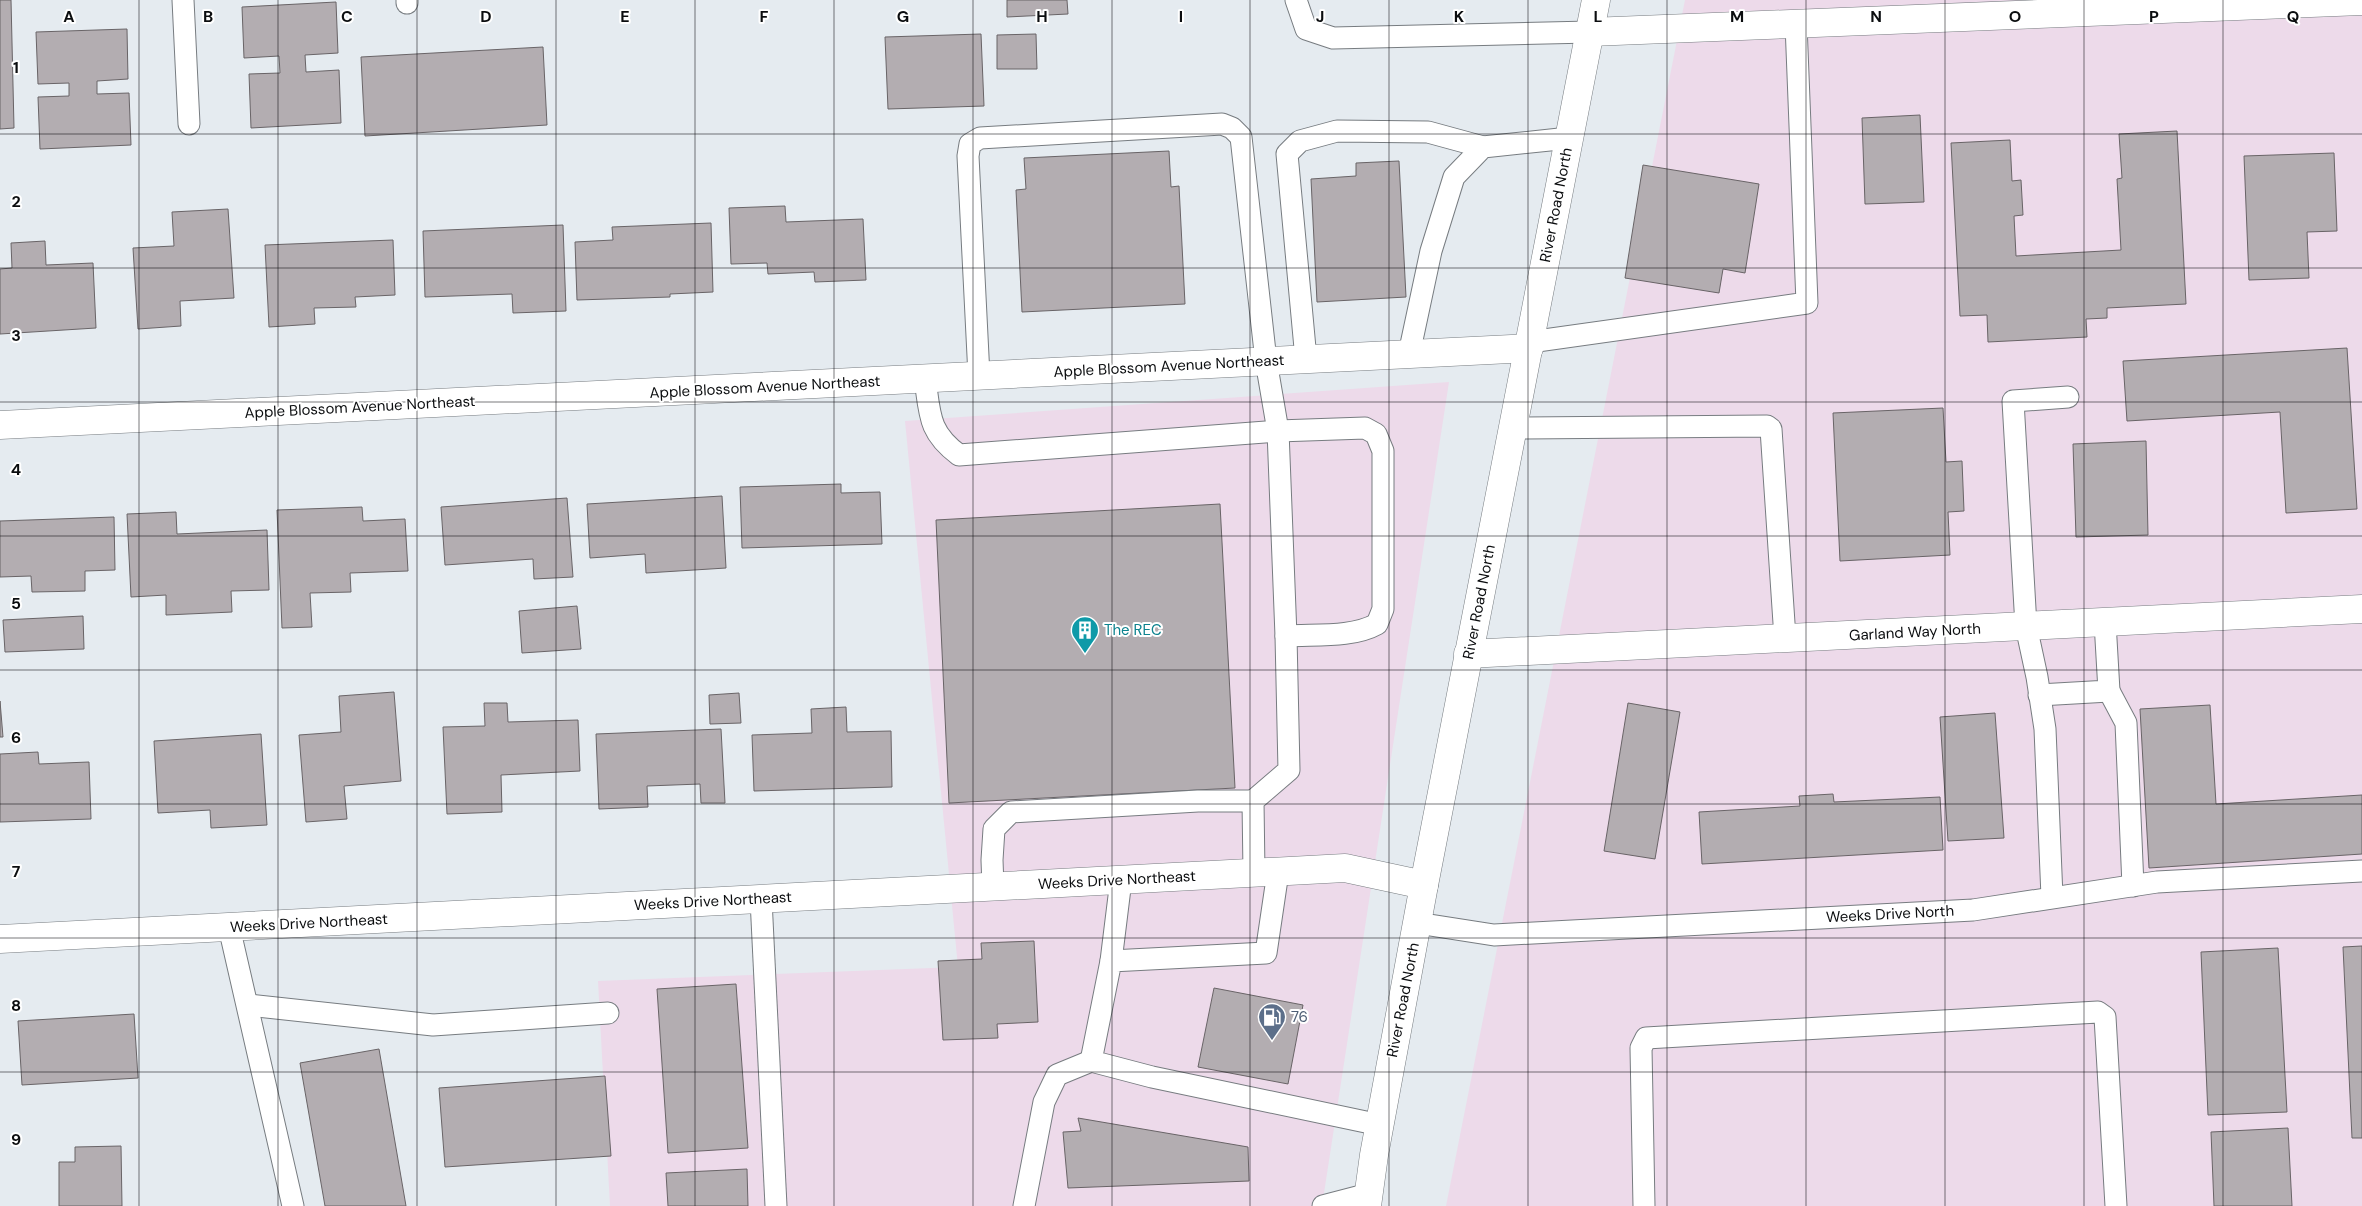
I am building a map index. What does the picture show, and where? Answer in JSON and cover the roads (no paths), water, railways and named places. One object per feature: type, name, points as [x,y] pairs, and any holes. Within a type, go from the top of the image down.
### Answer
[{"type":"street","name":"River Road North","points":[[1368,1200],[1424,885],[1596,0]]},
{"type":"street","points":[[1590,32],[1796,24],[2009,8],[2362,1]]},
{"type":"street","name":"Apple Blossom Avenue Northeast","points":[[0,425],[1266,362],[1530,345]]},
{"type":"street","name":"Garland Way North","points":[[1468,654],[2362,609]]},
{"type":"street","name":"Weeks Drive Northeast","points":[[0,939],[1345,868],[1424,885]]},
{"type":"lane","points":[[183,0],[188,124]]},
{"type":"lane","points":[[1296,0],[1306,29],[1333,38],[1590,32]]},
{"type":"lane","points":[[1530,345],[1807,303],[1796,24]]},
{"type":"lane","points":[[979,376],[968,156],[970,144],[980,138],[1222,124],[1232,128],[1241,137],[1266,362],[1278,431],[1289,770],[1252,801],[1198,801],[1011,812],[994,829],[993,887]]},
{"type":"lane","points":[[1306,359],[1287,154],[1300,141],[1337,131],[1428,132],[1483,147],[1569,138]]},
{"type":"lane","points":[[1409,354],[1431,251],[1454,177],[1483,147]]},
{"type":"lane","points":[[925,379],[932,426],[944,444],[959,455],[1278,431],[1365,428],[1376,434],[1383,451],[1383,609],[1377,624],[1367,629],[1347,632],[1286,636]]},
{"type":"lane","points":[[2052,897],[2044,729],[2040,695],[2026,626],[2013,401],[2068,397]]},
{"type":"lane","points":[[1513,428],[1767,426],[1771,429],[1785,638]]},
{"type":"lane","points":[[2105,622],[2109,691],[2126,723],[2133,886]]},
{"type":"lane","points":[[2040,695],[2109,691]]},
{"type":"lane","points":[[1111,961],[1266,953],[1266,872],[1252,801]]},
{"type":"lane","name":"Weeks Drive North","points":[[1417,923],[1494,935],[1973,910],[2157,882],[2362,871]]},
{"type":"lane","points":[[1091,1061],[1111,961],[1121,880]]},
{"type":"lane","points":[[761,899],[776,1206]]},
{"type":"lane","points":[[229,927],[293,1206]]},
{"type":"lane","points":[[248,1005],[433,1025],[608,1013]]},
{"type":"lane","points":[[1644,1206],[1641,1048],[1646,1038],[2098,1012],[2105,1017],[2116,1206]]},
{"type":"lane","points":[[1024,1206],[1044,1102],[1048,1093],[1057,1075],[1091,1061],[1152,1077],[1380,1125]]},
{"type":"lane","points":[[1323,1206],[1368,1200]]},
{"type":"place","name":"The REC","points":[[1085,654]]},
{"type":"place","name":"76","points":[[1272,1041]]}]
